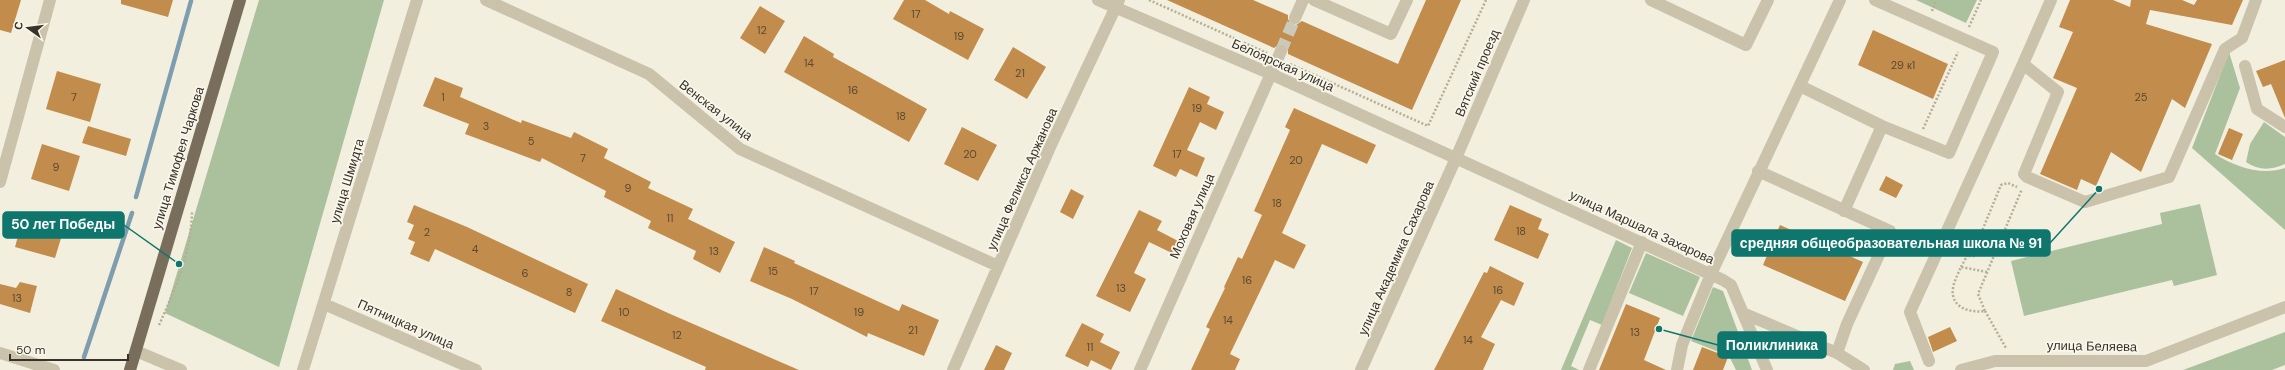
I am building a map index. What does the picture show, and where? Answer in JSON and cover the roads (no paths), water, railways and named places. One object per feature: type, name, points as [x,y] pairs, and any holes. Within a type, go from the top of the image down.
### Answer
[{"type":"main road","name":"улица Тимофея Чаркова","points":[[130,370],[240,0]]},
{"type":"street","points":[[0,182],[50,0]]},
{"type":"street","name":"улица Шмидта","points":[[303,370],[417,0]]},
{"type":"street","name":"Венская улица","points":[[486,0],[649,74],[740,148],[998,266]]},
{"type":"street","name":"Белоярская улица","points":[[1098,0],[1117,4],[1456,158]]},
{"type":"street","points":[[1295,18],[1303,0]]},
{"type":"street","points":[[1314,0],[1391,34],[1407,0]]},
{"type":"street","name":"Вятский проезд","points":[[1456,158],[1524,0]]},
{"type":"street","points":[[1651,0],[1746,45],[1768,0]]},
{"type":"street","points":[[1677,370],[1682,345],[1711,274],[1758,171],[1840,0]]},
{"type":"street","points":[[1800,86],[1882,126],[1918,142],[1949,153],[1993,52],[1875,0]]},
{"type":"street","points":[[1929,361],[1910,312],[2051,0]]},
{"type":"street","points":[[2023,64],[2058,92],[2024,174],[2027,177],[2085,202],[2169,177],[2225,49],[2242,38],[2256,0]]},
{"type":"street","name":"улица Феликса Аржанова","points":[[953,370],[1050,147],[1117,4]]},
{"type":"street","name":"Моховая улица","points":[[1140,370],[1279,54]]},
{"type":"street","points":[[2245,66],[2257,109],[2285,127]]},
{"type":"street","points":[[1844,211],[1882,126]]},
{"type":"street","name":"улица Маршала Захарова","points":[[1456,158],[1642,242],[1711,274],[1731,285],[1745,314],[1767,370]]},
{"type":"street","name":"улица Академика Сахарова","points":[[1361,370],[1456,158]]},
{"type":"street","points":[[1758,171],[1890,231],[1847,324],[1838,353]]},
{"type":"street","points":[[1589,370],[1642,242]]},
{"type":"street","name":"Пятницкая улица","points":[[324,304],[476,370]]},
{"type":"street","name":"улица Беляева","points":[[1961,370],[1995,361],[2146,366],[2285,307]]},
{"type":"street","points":[[1745,314],[1838,353],[1864,370]]},
{"type":"street","points":[[136,351],[181,370]]},
{"type":"street","points":[[0,353],[54,370]]},
{"type":"waterway","points":[[136,197],[191,1]]},
{"type":"waterway","points":[[84,357],[132,213]]},
{"type":"tunnel","points":[[1281,51],[1295,18]]},
{"type":"place","name":"средняя общеобразовательная школа № 91","points":[[2099,189]]},
{"type":"place","name":"50 лет Победы","points":[[179,264]]},
{"type":"place","name":"Поликлиника","points":[[1659,329]]}]
